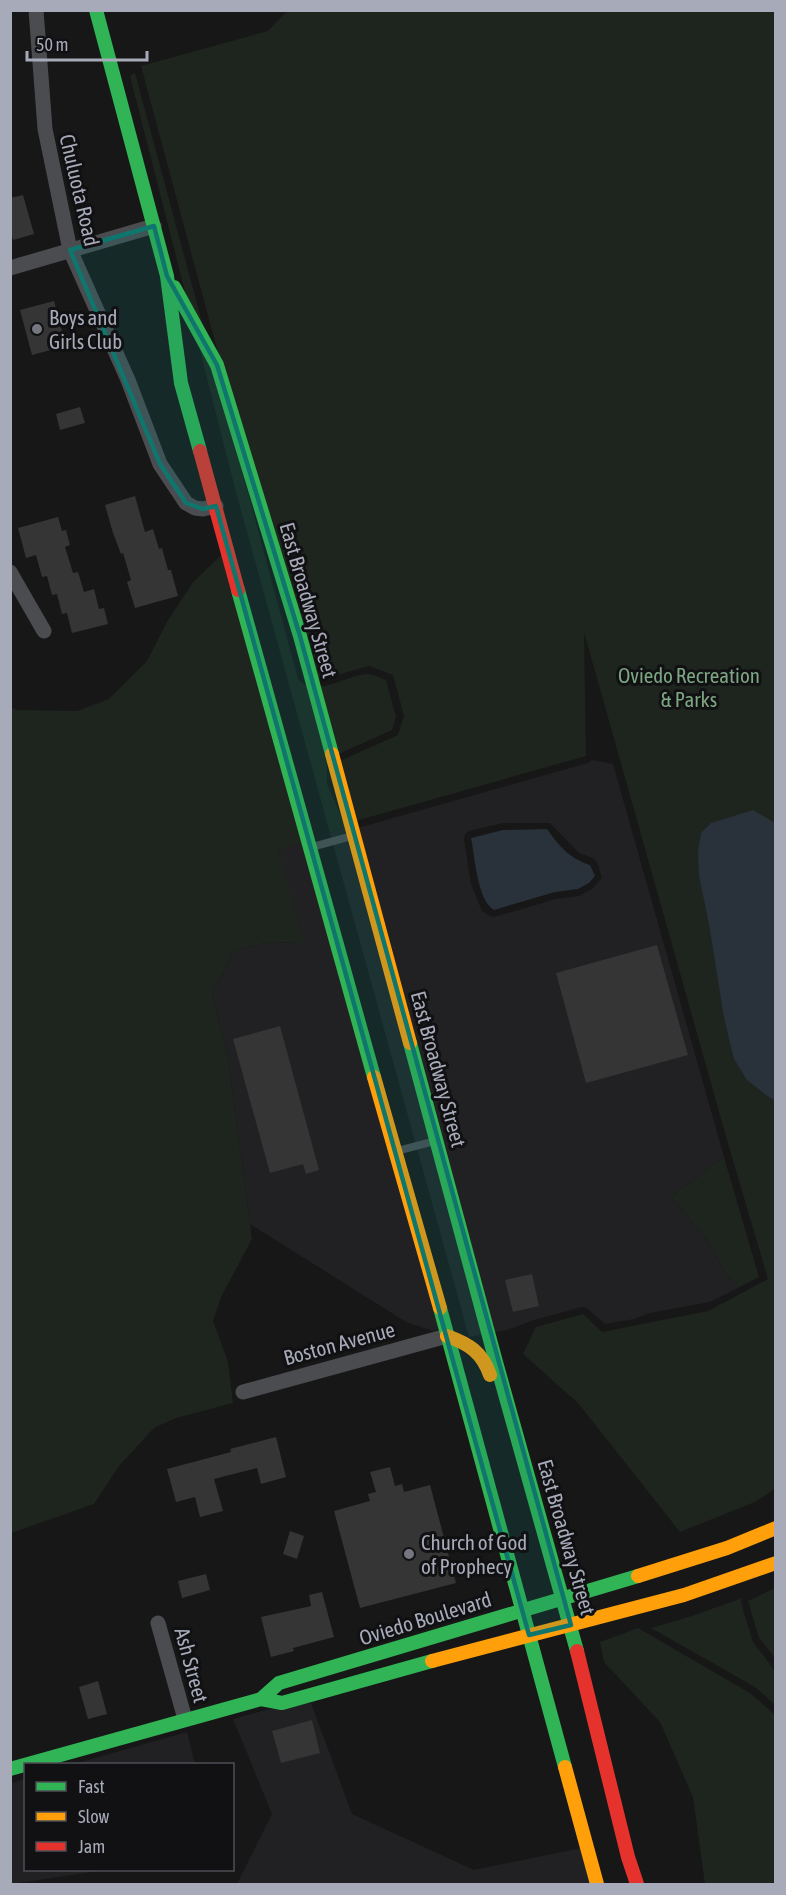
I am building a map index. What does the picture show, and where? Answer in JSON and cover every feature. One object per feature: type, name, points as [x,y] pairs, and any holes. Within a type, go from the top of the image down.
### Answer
[{"type":"main road","name":"East Broadway Street","points":[[96,10],[167,276],[182,383],[395,1152],[412,1205],[597,1884]]},
{"type":"main road","name":"East Broadway Street","points":[[167,276],[218,365],[300,636],[436,1140],[564,1599],[628,1857],[637,1884]]},
{"type":"main road","points":[[447,1336],[474,1347],[482,1356],[487,1366],[519,1487],[537,1508]]},
{"type":"main road","name":"Oviedo Boulevard","points":[[261,1699],[279,1683],[564,1599],[727,1548],[776,1528]]},
{"type":"main road","name":"Oviedo Boulevard","points":[[31,1763],[261,1699],[282,1703],[719,1584],[776,1563]]},
{"type":"street","name":"Chuluota Road","points":[[36,10],[45,129],[69,250],[128,380],[160,464],[186,502],[195,508],[216,506]]},
{"type":"street","points":[[10,268],[154,226]]},
{"type":"street","points":[[10,572],[44,631]]},
{"type":"street","name":"Boston Avenue","points":[[243,1392],[447,1336]]},
{"type":"street","name":"Ash Street","points":[[158,1623],[185,1719]]},
{"type":"lane","points":[[310,848],[353,836]]},
{"type":"lane","points":[[395,1152],[436,1140]]},
{"type":"highlighted area","points":[[154,226],[167,276],[217,365],[300,636],[571,1625],[529,1635],[216,506],[203,509],[186,503],[160,464],[70,250]]},
{"type":"shaded area","points":[[592,760],[613,764],[724,1157],[671,1197],[707,1240],[728,1277],[738,1284],[730,1292],[710,1302],[650,1313],[634,1319],[605,1324],[587,1308],[582,1307],[507,1330],[469,1337],[330,833],[346,827],[354,829]],"holes":[[[503,823],[550,823],[579,853],[597,862],[602,878],[592,889],[579,896],[556,899],[494,917],[482,911],[471,884],[465,834]]]},
{"type":"shaded area","points":[[753,810],[775,823],[775,1100],[747,1080],[734,1059],[724,1018],[699,876],[698,851],[701,833],[711,823]]},
{"type":"shaded area","points":[[547,829],[566,851],[576,859],[590,865],[595,876],[589,883],[578,889],[555,892],[494,910],[488,905],[480,888],[471,838],[503,830]]},
{"type":"shaded area","points":[[312,839],[447,1327],[433,1331],[406,1322],[250,1224],[228,1057],[212,994],[234,951],[268,942],[297,943],[279,850]]},
{"type":"shaded area","points":[[311,1703],[352,1814],[474,1870],[586,1847],[596,1884],[237,1884],[272,1814],[233,1719],[270,1709]]},
{"type":"shaded area","points":[[187,1732],[195,1763],[78,1763]]},
{"type":"shaded area","points":[[24,1779],[24,1871],[99,1871],[11,1884],[11,1783]]},
{"type":"green space","name":"Oviedo Recreation & Parks","points":[[295,11],[775,11],[775,1489],[755,1502],[680,1532],[578,1403],[523,1354],[536,1327],[583,1314],[602,1332],[708,1311],[768,1279],[584,632],[586,756],[352,822],[335,763],[398,735],[404,716],[393,675],[369,666],[322,679],[305,677],[141,66],[268,31],[285,13]]},
{"type":"green space","points":[[135,73],[298,679],[305,685],[313,687],[360,675],[377,676],[386,680],[396,717],[392,730],[327,761],[327,784],[346,827],[330,833],[236,492],[130,76]]},
{"type":"green space","points":[[231,546],[312,839],[279,850],[304,943],[268,942],[234,951],[212,994],[228,1057],[252,1239],[221,1297],[213,1321],[228,1362],[233,1403],[176,1418],[154,1428],[119,1466],[94,1504],[11,1533],[10,707],[17,710],[77,711],[109,699],[147,661],[168,620],[193,582]]},
{"type":"green space","points":[[724,1157],[759,1277],[730,1292],[737,1283],[728,1277],[707,1240],[671,1197]]},
{"type":"green space","points":[[775,1588],[775,1658],[759,1638],[748,1601]]},
{"type":"green space","points":[[742,1598],[741,1603],[753,1642],[775,1671],[775,1705],[755,1687],[651,1628]]},
{"type":"green space","points":[[638,1628],[750,1693],[775,1715],[775,1884],[705,1884],[693,1797],[660,1722],[604,1662],[600,1642]]},
{"type":"building","points":[[23,195],[34,234],[13,240],[10,229],[10,198]]},
{"type":"building","points":[[54,301],[66,346],[32,355],[20,310]]},
{"type":"building","points":[[80,407],[85,423],[60,430],[56,414]]},
{"type":"building","points":[[135,496],[145,532],[153,529],[159,549],[162,548],[168,570],[171,570],[178,596],[135,608],[127,582],[131,580],[105,505]]},
{"type":"building","points":[[58,517],[62,531],[66,530],[70,545],[65,547],[73,573],[78,572],[84,592],[94,589],[99,609],[104,608],[108,624],[72,633],[67,613],[62,614],[57,594],[52,595],[47,576],[42,577],[36,555],[26,558],[18,528]]},
{"type":"building","points":[[657,945],[688,1055],[586,1083],[556,973]]},
{"type":"building","points":[[280,1026],[319,1170],[306,1174],[303,1164],[270,1173],[233,1039]]},
{"type":"building","points":[[532,1274],[539,1306],[513,1312],[505,1280]]},
{"type":"building","points":[[276,1437],[286,1477],[261,1484],[257,1468],[214,1479],[223,1511],[200,1517],[195,1497],[176,1502],[167,1469]]},
{"type":"building","points":[[390,1467],[395,1486],[402,1484],[404,1492],[430,1485],[456,1583],[360,1608],[334,1511],[370,1501],[368,1494],[376,1492],[370,1472]]},
{"type":"building","points":[[290,1531],[304,1536],[297,1559],[283,1554]]},
{"type":"building","points":[[206,1574],[210,1590],[182,1598],[178,1581]]},
{"type":"building","points":[[322,1592],[334,1637],[293,1648],[294,1651],[271,1657],[261,1617],[311,1606],[309,1595]]},
{"type":"building","points":[[98,1681],[107,1714],[88,1719],[79,1687]]},
{"type":"building","points":[[312,1720],[320,1753],[281,1763],[272,1731]]},
{"type":"traffic: fast","points":[[96,10],[167,276],[181,383],[200,451]]},
{"type":"traffic: fast","points":[[174,287],[217,365],[300,636],[332,754]]},
{"type":"traffic: fast","points":[[238,590],[374,1077]]},
{"type":"traffic: fast","points":[[410,1043],[577,1651]]},
{"type":"traffic: fast","points":[[440,1308],[565,1767]]},
{"type":"traffic: fast","points":[[261,1699],[279,1683],[638,1576]]},
{"type":"traffic: fast","points":[[32,1763],[261,1699],[282,1703],[432,1661]]},
{"type":"traffic: fast","points":[[10,1769],[24,1765]]},
{"type":"traffic: slow","points":[[332,754],[410,1043]]},
{"type":"traffic: slow","points":[[374,1077],[440,1308]]},
{"type":"traffic: slow","points":[[447,1336],[474,1350],[483,1360],[490,1375]]},
{"type":"traffic: slow","points":[[638,1576],[727,1548],[776,1528]]},
{"type":"traffic: slow","points":[[432,1661],[684,1595],[776,1563]]},
{"type":"traffic: slow","points":[[565,1767],[597,1884]]},
{"type":"traffic: jam","points":[[200,451],[238,590]]},
{"type":"traffic: jam","points":[[577,1651],[628,1857],[637,1884]]},
{"type":"place","name":"Boys and Girls Club","points":[[37,329]]},
{"type":"place","name":"Church of God of Prophecy","points":[[409,1554]]}]
